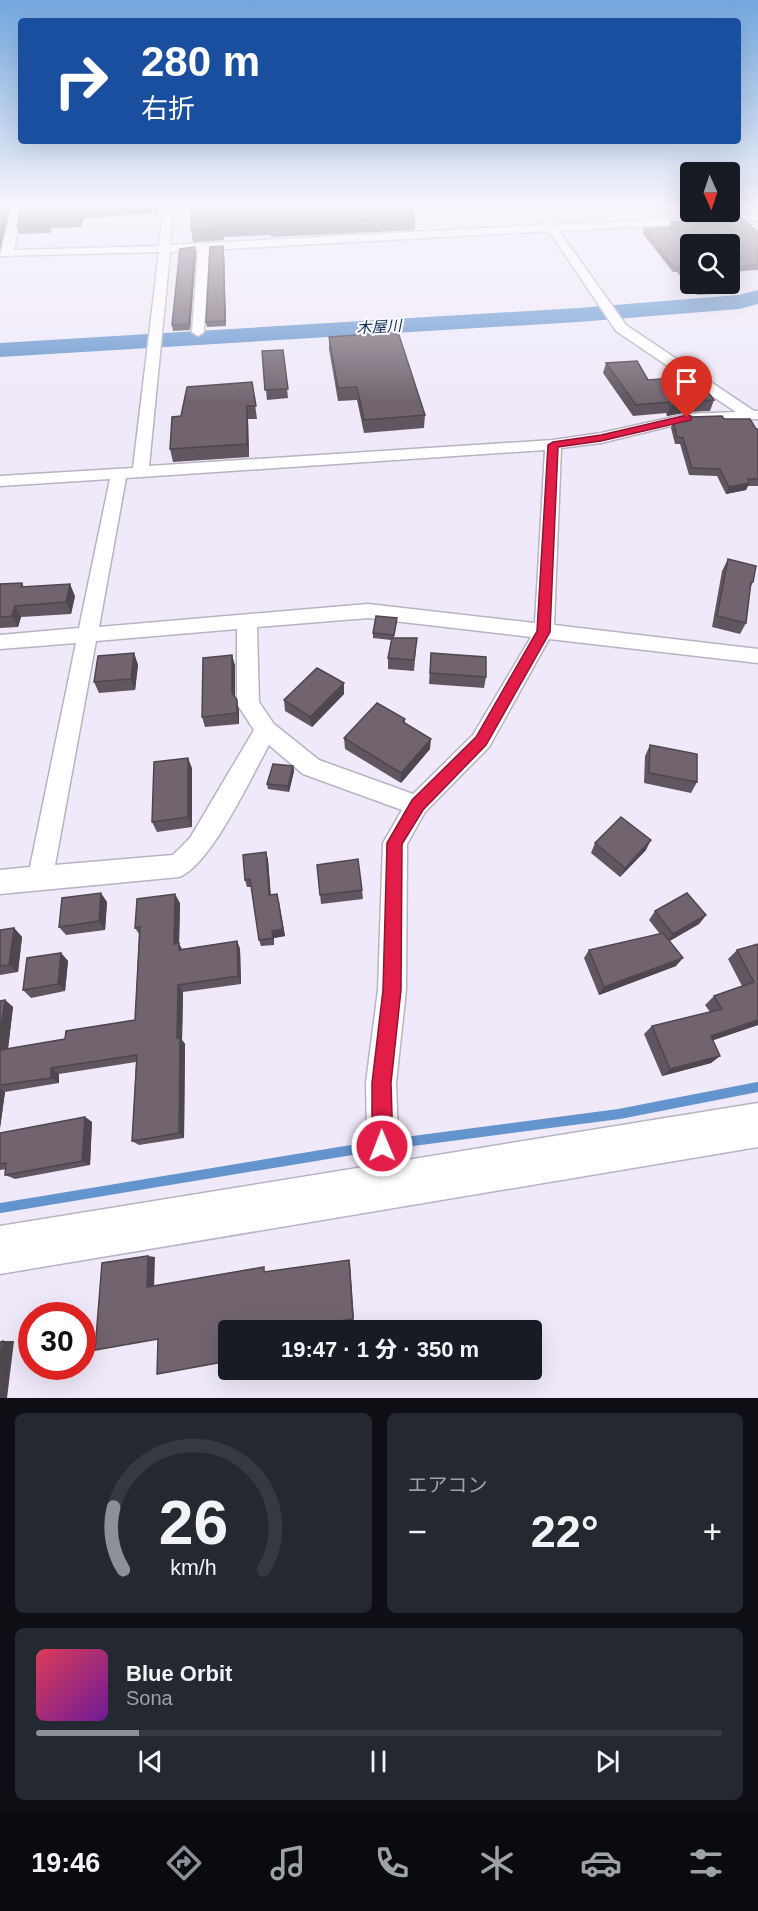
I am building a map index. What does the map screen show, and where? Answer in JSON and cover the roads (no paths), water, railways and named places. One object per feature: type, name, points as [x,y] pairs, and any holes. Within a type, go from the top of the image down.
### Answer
[{"type":"street","points":[[141,471],[162,272]]},
{"type":"street","points":[[198,332],[202,272]]},
{"type":"street","points":[[581,272],[608,312],[637,340],[755,416]]},
{"type":"street","points":[[0,481],[553,445],[601,438],[687,418],[755,416]]},
{"type":"street","points":[[384,1187],[381,1083],[392,990],[394,843],[417,805],[481,741],[544,632],[553,445]]},
{"type":"street","points":[[40,878],[119,473]]},
{"type":"street","points":[[0,642],[247,623],[368,611],[758,656]]},
{"type":"street","points":[[247,623],[248,704],[266,730],[311,767],[417,805]]},
{"type":"street","points":[[0,882],[179,866],[199,846],[266,730]]},
{"type":"street","points":[[0,1250],[758,1125]]},
{"type":"waterway","name":"木屋川","points":[[0,350],[578,315],[739,302],[758,297]]},
{"type":"waterway","points":[[390,1144],[619,1114],[758,1087]]},
{"type":"waterway","points":[[0,1208],[376,1146]]}]
